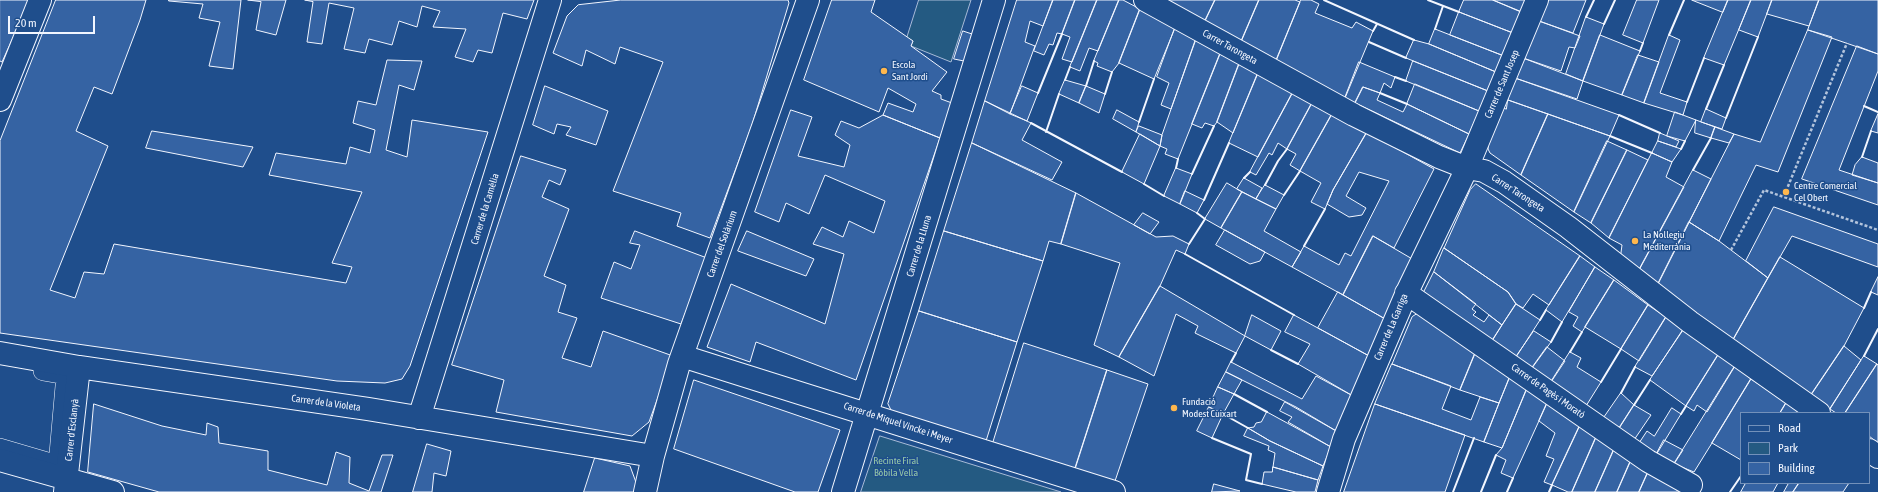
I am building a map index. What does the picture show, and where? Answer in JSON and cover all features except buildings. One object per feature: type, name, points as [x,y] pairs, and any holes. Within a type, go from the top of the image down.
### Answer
[{"type":"street","points":[[0,100],[40,0]]},
{"type":"street","name":"Carrer de la Camèlia","points":[[420,418],[550,0]]},
{"type":"street","name":"Carrer del Solàrium","points":[[646,492],[653,456],[682,356],[808,0]]},
{"type":"street","name":"Carrer de la Lluna","points":[[843,492],[994,0]]},
{"type":"street","name":"Carrer Tarongeta","points":[[1145,0],[1354,115],[1439,157],[1467,168],[1484,171],[1504,182],[1568,227],[1690,322],[1818,412]]},
{"type":"street","name":"Carrer de Sant Josep","points":[[1467,168],[1537,0]]},
{"type":"street","name":"Carrer de La Garriga","points":[[1328,492],[1344,439],[1406,293],[1467,168]]},
{"type":"street","name":"Carrer de Pagès i Morató","points":[[1406,293],[1648,461],[1691,485]]},
{"type":"street","name":"Carrer de la Violeta","points":[[0,353],[79,367],[420,418],[653,456]]},
{"type":"street","name":"Carrer de Miquel Vincke i Meyer","points":[[682,356],[868,413],[1114,492]]},
{"type":"street","points":[[0,362],[66,375],[58,465],[0,448]]},
{"type":"street","name":"Carrer d'Esclanyà","points":[[66,486],[79,367]]},
{"type":"street","points":[[1870,451],[1878,457]]},
{"type":"street","points":[[0,460],[66,486],[113,492]]},
{"type":"path","points":[[1784,196],[1846,43]]},
{"type":"path","points":[[1731,250],[1764,190],[1878,230]]},
{"type":"green space","points":[[919,0],[971,0],[951,62],[911,46],[913,41],[907,38]]},
{"type":"green space","name":"Recinte Firal Bòbila Vella","points":[[880,436],[1061,492],[861,492]]},
{"type":"wall","points":[[1324,0],[1414,40]]},
{"type":"wall","points":[[1428,0],[1459,12]]},
{"type":"wall","points":[[1586,17],[1594,0]]},
{"type":"wall","points":[[1604,24],[1615,0]]},
{"type":"wall","points":[[1669,35],[1684,0]]},
{"type":"wall","points":[[1435,29],[1443,6]]},
{"type":"wall","points":[[1373,31],[1377,24]]},
{"type":"wall","points":[[1038,93],[1062,34]]},
{"type":"wall","points":[[1726,118],[1758,37]]},
{"type":"wall","points":[[1369,42],[1406,58]]},
{"type":"wall","points":[[1640,51],[1643,43]]},
{"type":"wall","points":[[1687,102],[1704,58]]},
{"type":"wall","points":[[1086,86],[1094,61]]},
{"type":"wall","points":[[1706,109],[1724,65]]},
{"type":"wall","points":[[1065,80],[1070,67]]},
{"type":"wall","points":[[1105,94],[1112,72]]},
{"type":"wall","points":[[1395,77],[1406,81]]},
{"type":"wall","points":[[1139,122],[1154,79]]},
{"type":"wall","points":[[1380,93],[1407,104]]},
{"type":"wall","points":[[1046,132],[1059,94]]},
{"type":"wall","points":[[1864,106],[1878,112]]},
{"type":"wall","points":[[1619,115],[1660,133]]},
{"type":"wall","points":[[1031,123],[1122,172]]},
{"type":"wall","points":[[1192,174],[1214,126]]},
{"type":"wall","points":[[1862,157],[1871,131]]},
{"type":"wall","points":[[1610,136],[1652,153]]},
{"type":"wall","points":[[1693,170],[1711,138]]},
{"type":"wall","points":[[1681,149],[1685,141]]},
{"type":"wall","points":[[1204,200],[1229,143]]},
{"type":"wall","points":[[1265,185],[1278,161],[1287,149]]},
{"type":"wall","points":[[1176,168],[1178,159]]},
{"type":"wall","points":[[1284,195],[1300,171]]},
{"type":"wall","points":[[1244,178],[1250,172]]},
{"type":"wall","points":[[1144,184],[1164,196]]},
{"type":"wall","points":[[1304,246],[1325,209]]},
{"type":"wall","points":[[1189,244],[1205,219],[1197,213]]},
{"type":"wall","points":[[1185,254],[1294,315]]},
{"type":"wall","points":[[1864,308],[1871,292]]},
{"type":"wall","points":[[1540,320],[1546,310]]},
{"type":"wall","points":[[1551,342],[1562,322]]},
{"type":"wall","points":[[1864,356],[1878,329]]},
{"type":"wall","points":[[1570,352],[1582,332]]},
{"type":"wall","points":[[1601,382],[1621,349]]},
{"type":"wall","points":[[1271,350],[1298,364]]},
{"type":"wall","points":[[1231,362],[1236,353]]},
{"type":"wall","points":[[1621,393],[1635,367]]},
{"type":"wall","points":[[1634,405],[1650,380]]},
{"type":"wall","points":[[1234,394],[1267,412]]},
{"type":"wall","points":[[1681,414],[1686,406]]},
{"type":"wall","points":[[1223,414],[1248,428]]},
{"type":"wall","points":[[1212,438],[1251,454],[1246,480],[1262,484]]},
{"type":"wall","points":[[1453,492],[1474,438]]},
{"type":"wall","points":[[1481,492],[1496,455]]},
{"type":"wall","points":[[1730,492],[1740,477]]},
{"type":"wall","points":[[1507,492],[1513,478]]},
{"type":"wall","points":[[1549,492],[1552,485]]},
{"type":"place","name":"Escola Sant Jordi","points":[[884,71]]},
{"type":"place","name":"Centre Comercial Cel Obert","points":[[1786,192]]},
{"type":"place","name":"La Nollegiu Mediterrània","points":[[1635,241]]},
{"type":"place","name":"Fundació Modest Cuixart","points":[[1174,408]]}]
